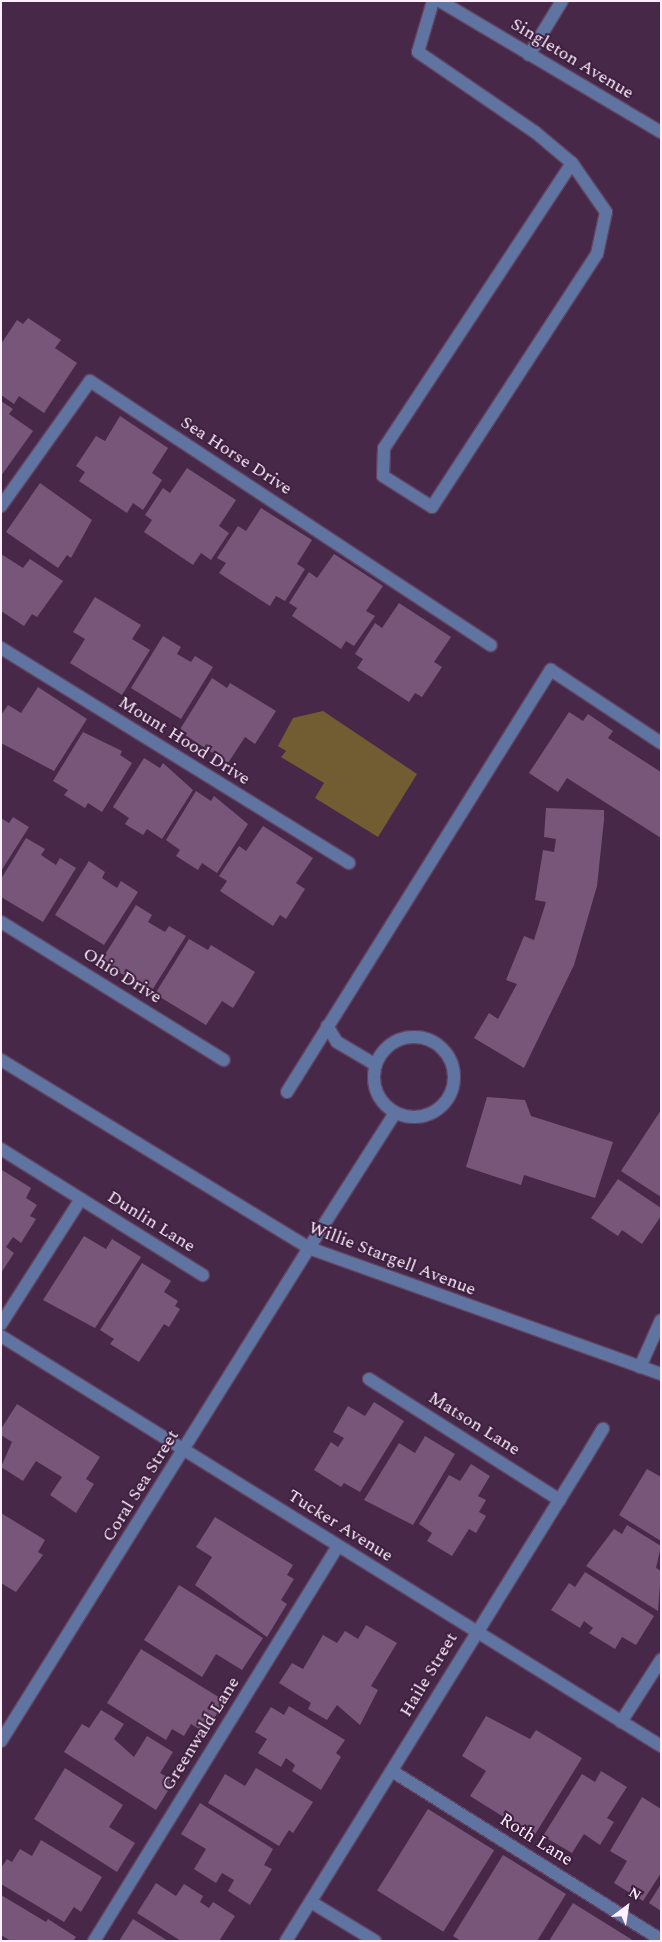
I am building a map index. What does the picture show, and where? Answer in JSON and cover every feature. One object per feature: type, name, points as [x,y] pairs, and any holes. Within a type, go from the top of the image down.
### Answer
[{"type":"street","points":[[433,1],[418,52],[535,132],[572,163],[606,212],[597,254],[432,507],[383,476],[384,448],[572,163]]},
{"type":"street","name":"Singleton Avenue","points":[[440,1],[661,132]]},
{"type":"street","points":[[530,55],[562,1]]},
{"type":"street","name":"Sea Horse Drive","points":[[1,506],[90,381],[492,645]]},
{"type":"street","name":"Mount Hood Drive","points":[[1,648],[349,863]]},
{"type":"street","points":[[287,1092],[551,670],[661,742]]},
{"type":"street","name":"Ohio Drive","points":[[1,922],[224,1060]]},
{"type":"street","points":[[327,1026],[337,1042],[376,1065]]},
{"type":"street","points":[[420,1037],[445,1050],[452,1062],[453,1090],[446,1103],[423,1117],[395,1113],[374,1087],[376,1065],[393,1043],[420,1037]]},
{"type":"street","name":"Willie Stargell Avenue","points":[[1,1060],[309,1248],[661,1374]]},
{"type":"street","name":"Coral Sea Street","points":[[3,1734],[395,1113]]},
{"type":"street","name":"Dunlin Lane","points":[[1,1149],[202,1275]]},
{"type":"street","name":"Dunlin Lane","points":[[1,1324],[81,1200]]},
{"type":"street","points":[[640,1367],[661,1320]]},
{"type":"street","name":"Tucker Avenue","points":[[1,1336],[661,1746]]},
{"type":"street","name":"Matson Lane","points":[[369,1379],[560,1500]]},
{"type":"street","name":"Haile Street","points":[[286,1941],[392,1771],[476,1631],[603,1429]]},
{"type":"street","name":"Greenwald Lane","points":[[94,1941],[338,1546]]},
{"type":"street","points":[[621,1722],[661,1660]]},
{"type":"street","name":"Roth Lane","points":[[392,1771],[661,1940]]},
{"type":"street","points":[[311,1902],[374,1941]]},
{"type":"shaded area","points":[[323,711],[417,774],[378,837],[315,798],[324,783],[281,757],[286,751],[278,746],[293,718]]},
{"type":"building","points":[[28,318],[61,340],[55,348],[77,363],[44,413],[19,396],[14,404],[1,395],[1,344],[17,320],[23,324]]},
{"type":"building","points":[[1,401],[13,409],[9,414],[33,431],[1,476]]},
{"type":"building","points":[[120,416],[168,448],[152,473],[162,480],[143,510],[133,503],[127,513],[79,481],[85,472],[76,466],[96,436],[105,441]]},
{"type":"building","points":[[187,468],[236,500],[219,526],[229,533],[211,560],[201,553],[193,565],[144,532],[152,520],[145,515],[163,488],[170,493]]},
{"type":"building","points":[[40,483],[92,520],[71,558],[67,555],[58,568],[6,532]]},
{"type":"building","points":[[261,508],[312,540],[297,564],[305,569],[285,601],[276,596],[270,606],[219,573],[226,563],[217,558],[238,526],[246,531]]},
{"type":"building","points":[[1,554],[23,568],[30,559],[63,581],[37,617],[32,614],[24,626],[1,611]]},
{"type":"building","points":[[334,554],[383,586],[366,611],[375,616],[354,646],[346,641],[341,649],[292,616],[297,608],[289,603],[309,572],[317,578]]},
{"type":"building","points":[[95,597],[141,625],[132,639],[150,650],[122,695],[70,663],[85,639],[73,632]]},
{"type":"building","points":[[399,603],[451,637],[434,662],[442,667],[422,697],[415,693],[409,702],[357,668],[363,659],[355,654],[375,623],[382,628]]},
{"type":"building","points":[[163,636],[181,647],[177,654],[191,662],[195,656],[213,667],[181,719],[131,688]]},
{"type":"building","points":[[212,678],[227,688],[230,683],[276,711],[255,744],[245,737],[228,763],[179,731]]},
{"type":"building","points":[[38,687],[87,719],[54,771],[1,743],[1,715],[8,705],[21,713]]},
{"type":"building","points":[[569,712],[583,721],[588,714],[613,731],[608,738],[661,772],[661,838],[567,778],[558,792],[529,773]]},
{"type":"building","points":[[83,732],[122,751],[120,755],[132,763],[102,812],[88,803],[85,808],[64,795],[68,790],[53,781]]},
{"type":"building","points":[[144,758],[160,768],[163,763],[193,790],[162,839],[147,829],[143,835],[125,824],[129,818],[113,807]]},
{"type":"building","points":[[196,791],[211,801],[214,796],[248,824],[217,873],[202,863],[198,870],[176,856],[180,850],[166,840]]},
{"type":"building","points":[[546,808],[604,810],[604,820],[597,886],[574,965],[524,1068],[474,1038],[489,1013],[498,1019],[517,984],[506,980],[524,936],[534,940],[546,902],[535,900],[543,850],[554,852],[556,839],[544,837]]},
{"type":"building","points":[[13,817],[29,827],[1,871],[1,818],[9,823]]},
{"type":"building","points":[[263,826],[313,858],[296,883],[305,889],[286,919],[280,915],[273,926],[220,891],[227,881],[219,876],[239,846],[246,851]]},
{"type":"building","points":[[26,838],[45,849],[41,855],[56,865],[60,858],[76,868],[43,922],[1,897],[1,879]]},
{"type":"building","points":[[89,861],[105,872],[102,878],[117,888],[121,881],[138,892],[104,945],[55,915]]},
{"type":"building","points":[[136,905],[152,915],[148,922],[165,932],[169,926],[186,936],[151,992],[101,961]]},
{"type":"building","points":[[189,939],[208,950],[211,945],[255,972],[233,1008],[222,1001],[206,1025],[155,994]]},
{"type":"building","points":[[487,1097],[525,1100],[531,1116],[613,1142],[595,1198],[524,1175],[521,1185],[466,1167]]},
{"type":"building","points":[[661,1110],[661,1197],[621,1171]]},
{"type":"building","points":[[2,1170],[31,1188],[26,1198],[37,1205],[30,1216],[36,1219],[21,1243],[13,1237],[6,1247],[14,1253],[1,1273]]},
{"type":"building","points":[[618,1179],[661,1208],[661,1216],[642,1244],[622,1230],[618,1236],[591,1218]]},
{"type":"building","points":[[84,1236],[106,1249],[112,1239],[141,1257],[95,1328],[43,1300]]},
{"type":"building","points":[[142,1263],[171,1281],[164,1292],[178,1301],[175,1306],[180,1309],[169,1327],[164,1324],[139,1362],[110,1344],[114,1339],[100,1330]]},
{"type":"building","points":[[374,1402],[404,1421],[360,1492],[344,1483],[341,1487],[314,1470],[331,1442],[338,1447],[344,1438],[333,1432],[348,1406],[365,1416]]},
{"type":"building","points":[[17,1404],[100,1457],[86,1479],[94,1484],[76,1513],[50,1495],[62,1477],[36,1461],[23,1481],[1,1467],[12,1442],[1,1435],[1,1429]]},
{"type":"building","points":[[425,1436],[455,1454],[413,1525],[364,1500],[399,1443],[415,1453]]},
{"type":"building","points":[[471,1464],[490,1476],[478,1496],[486,1500],[479,1512],[486,1516],[476,1533],[469,1529],[452,1556],[427,1541],[432,1533],[419,1524],[449,1475],[460,1481]]},
{"type":"building","points":[[647,1469],[661,1477],[661,1541],[619,1515]]},
{"type":"building","points":[[1,1513],[45,1540],[38,1552],[43,1555],[16,1592],[1,1583]]},
{"type":"building","points":[[215,1517],[293,1565],[287,1575],[294,1579],[281,1600],[287,1604],[267,1637],[195,1585],[212,1557],[196,1547]]},
{"type":"building","points":[[627,1525],[661,1546],[656,1568],[661,1571],[658,1611],[586,1566],[614,1529],[622,1534]]},
{"type":"building","points":[[585,1572],[654,1616],[636,1645],[622,1637],[615,1649],[589,1633],[593,1628],[584,1621],[580,1628],[551,1610],[569,1583],[575,1587]]},
{"type":"building","points":[[179,1585],[263,1638],[242,1670],[216,1654],[202,1677],[144,1640]]},
{"type":"building","points":[[366,1625],[397,1643],[371,1686],[378,1690],[360,1725],[337,1705],[327,1720],[308,1709],[311,1703],[279,1683],[292,1663],[303,1669],[323,1635],[337,1643],[345,1631],[358,1639]]},
{"type":"building","points":[[141,1649],[225,1701],[205,1733],[191,1724],[184,1736],[172,1729],[166,1740],[107,1703]]},
{"type":"building","points":[[289,1706],[345,1740],[336,1753],[341,1757],[321,1790],[292,1771],[295,1765],[286,1758],[281,1767],[258,1753],[267,1739],[255,1732],[271,1707],[284,1715]]},
{"type":"building","points":[[101,1710],[124,1724],[114,1739],[134,1757],[147,1736],[173,1752],[160,1773],[174,1781],[156,1810],[64,1752],[82,1724],[89,1728]]},
{"type":"building","points":[[486,1716],[530,1739],[536,1730],[582,1758],[534,1836],[470,1796],[486,1771],[462,1756]]},
{"type":"building","points":[[65,1768],[123,1805],[109,1827],[135,1843],[117,1872],[34,1819]]},
{"type":"building","points":[[256,1768],[313,1802],[293,1833],[289,1830],[279,1846],[208,1803],[225,1774],[245,1786]]},
{"type":"building","points":[[601,1771],[627,1787],[607,1818],[614,1822],[600,1845],[584,1834],[572,1853],[543,1836],[582,1774],[595,1782]]},
{"type":"building","points":[[642,1797],[661,1809],[661,1873],[643,1901],[614,1883],[627,1861],[610,1851]]},
{"type":"building","points":[[200,1803],[273,1849],[264,1865],[272,1869],[250,1905],[228,1891],[234,1880],[222,1873],[216,1883],[194,1869],[206,1849],[181,1834]]},
{"type":"building","points":[[428,1809],[494,1850],[443,1932],[377,1890]]},
{"type":"building","points":[[41,1840],[102,1877],[81,1912],[74,1907],[64,1922],[1,1884],[1,1868],[7,1859],[12,1862],[20,1849],[32,1856]]},
{"type":"building","points":[[503,1855],[566,1894],[537,1941],[461,1941],[453,1936]]},
{"type":"building","points":[[156,1883],[176,1896],[184,1884],[203,1896],[200,1902],[209,1908],[213,1902],[235,1916],[219,1941],[181,1941],[137,1913]]},
{"type":"building","points":[[661,1884],[661,1911],[649,1903]]},
{"type":"building","points":[[1,1895],[46,1922],[48,1919],[76,1937],[73,1941],[11,1941],[1,1935]]},
{"type":"building","points":[[573,1903],[634,1941],[549,1941]]},
{"type":"building","points":[[133,1919],[168,1941],[119,1941]]}]
